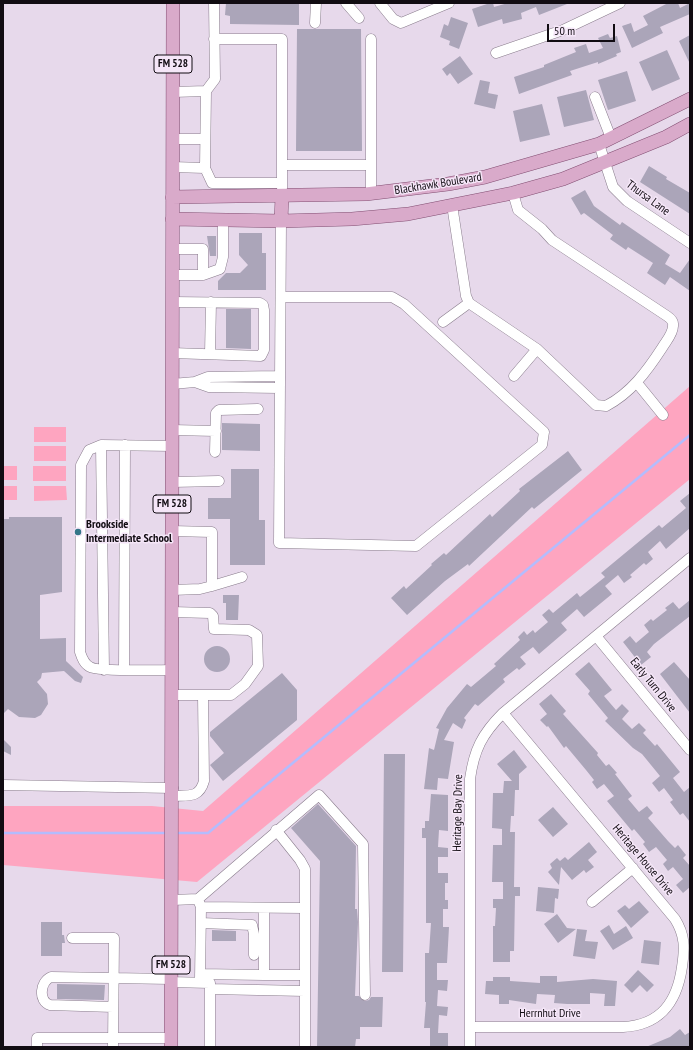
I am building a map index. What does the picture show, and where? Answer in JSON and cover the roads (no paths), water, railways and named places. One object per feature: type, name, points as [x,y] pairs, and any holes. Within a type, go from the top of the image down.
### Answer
[{"type":"main road","name":"FM 528","points":[[171,1043],[173,3]]},
{"type":"main road","name":"Blackhawk Boulevard","points":[[172,197],[371,194],[448,184],[485,177],[599,144],[690,99]]},
{"type":"main road","name":"Blackhawk Boulevard","points":[[172,219],[281,221],[352,219],[408,214],[452,206],[513,193],[563,179],[666,137],[690,124]]},
{"type":"main road","points":[[448,184],[452,206]]},
{"type":"main road","points":[[281,221],[282,196]]},
{"type":"street","points":[[214,3],[214,79],[206,91],[205,168],[212,183],[282,183]]},
{"type":"street","points":[[315,23],[316,3]]},
{"type":"street","points":[[346,3],[359,18]]},
{"type":"street","points":[[380,3],[393,19],[401,24],[449,3]]},
{"type":"street","points":[[496,53],[563,30],[620,3]]},
{"type":"street","points":[[214,40],[282,39],[282,196]]},
{"type":"street","points":[[370,39],[371,194]]},
{"type":"street","points":[[173,92],[206,91]]},
{"type":"street","points":[[595,97],[611,138]]},
{"type":"street","points":[[173,138],[206,139]]},
{"type":"street","name":"Thursa Lane","points":[[599,144],[612,187],[627,201],[690,243]]},
{"type":"street","points":[[282,165],[371,165]]},
{"type":"street","points":[[172,167],[205,168]]},
{"type":"street","points":[[452,206],[466,296],[469,303],[537,348],[591,401],[599,406],[606,406],[637,383],[670,336],[674,325],[673,321],[552,240],[542,229],[518,210],[513,193]]},
{"type":"street","points":[[172,275],[203,275],[220,269],[223,263],[223,220]]},
{"type":"street","points":[[281,221],[282,297],[279,376],[279,543],[416,546],[542,445],[544,432],[404,304],[392,298],[282,297]]},
{"type":"street","points":[[172,249],[204,249],[203,275]]},
{"type":"street","points":[[172,302],[257,302],[263,306],[264,350],[261,356],[172,353]]},
{"type":"street","points":[[210,354],[211,302]]},
{"type":"street","points":[[443,322],[469,303]]},
{"type":"street","points":[[514,376],[537,348]]},
{"type":"street","points":[[260,376],[260,387]]},
{"type":"street","points":[[172,384],[195,382],[208,377],[279,376]]},
{"type":"street","points":[[195,382],[209,387],[279,388]]},
{"type":"street","points":[[637,383],[663,415]]},
{"type":"street","points":[[215,452],[216,414],[219,410],[258,409]]},
{"type":"street","points":[[172,430],[216,431]]},
{"type":"street","points":[[172,446],[101,445],[89,450],[80,465],[80,652],[82,660],[89,667],[104,670],[172,670]]},
{"type":"street","points":[[101,445],[104,670]]},
{"type":"street","points":[[124,670],[125,445]]},
{"type":"street","points":[[172,482],[219,481]]},
{"type":"street","points":[[172,531],[212,532],[212,586]]},
{"type":"street","name":"Heritage Bay Drive","points":[[470,1047],[470,779],[473,760],[477,749],[491,726],[503,713],[690,558]]},
{"type":"street","points":[[172,590],[200,589],[242,577]]},
{"type":"street","points":[[172,612],[210,613],[213,616],[214,629],[249,630],[257,635],[258,666],[245,684],[231,695],[172,695]]},
{"type":"street","name":"Early Turn Drive","points":[[596,636],[690,750]]},
{"type":"street","points":[[3,785],[196,794],[202,790],[204,781],[203,695]]},
{"type":"street","name":"Heritage House Drive","points":[[503,713],[633,868],[681,928],[684,945],[681,974],[675,996],[670,1005],[655,1019],[630,1027]]},
{"type":"street","points":[[200,978],[200,903],[276,830],[319,795],[363,844],[365,994]]},
{"type":"street","points":[[276,830],[300,860],[305,869],[305,1047]]},
{"type":"street","points":[[592,902],[633,868]]},
{"type":"street","points":[[172,900],[264,908],[304,908]]},
{"type":"street","points":[[264,908],[264,974]]},
{"type":"street","points":[[201,924],[252,925],[254,934],[254,955]]},
{"type":"street","points":[[72,938],[114,938],[113,1042]]},
{"type":"street","points":[[113,1008],[54,1006],[47,1004],[43,997],[42,991],[45,982],[51,977],[171,980],[264,974],[305,976]]},
{"type":"street","points":[[200,978],[210,983],[210,1047]]},
{"type":"street","points":[[210,989],[304,991]]},
{"type":"street","name":"Herrnhut Drive","points":[[470,1027],[630,1027]]},
{"type":"street","points":[[37,1047],[37,1038],[171,1043]]},
{"type":"waterway","points":[[176,833],[208,833],[690,435]]},
{"type":"waterway","points":[[3,833],[167,833]]},
{"type":"place","name":"Brookside Intermediate School","points":[[78,532]]}]
